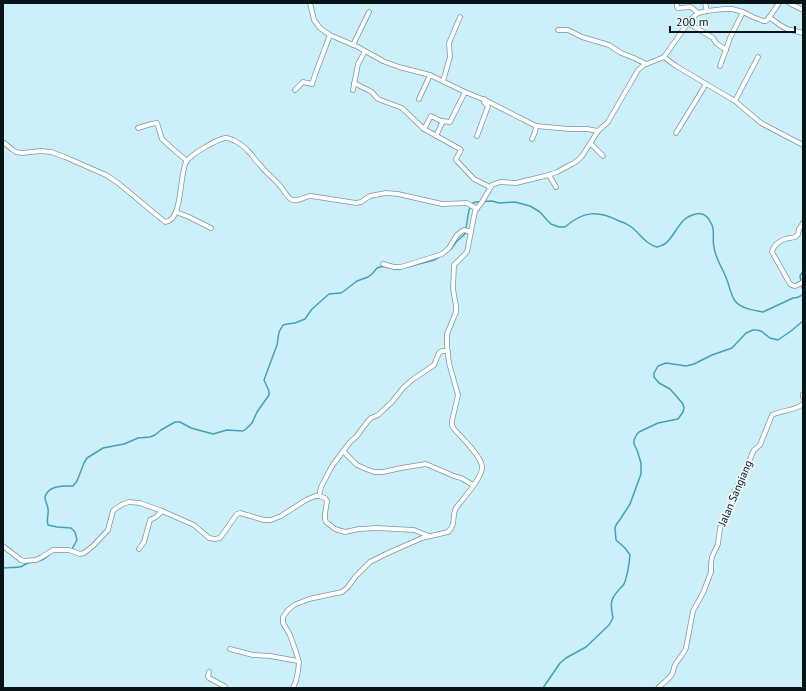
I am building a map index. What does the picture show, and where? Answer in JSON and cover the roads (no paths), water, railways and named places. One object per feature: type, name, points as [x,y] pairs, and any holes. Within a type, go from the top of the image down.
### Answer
[{"type":"street","points":[[310,3],[314,20],[320,28],[330,35],[383,61],[430,75],[465,92],[484,99],[536,126],[598,131]]},
{"type":"street","points":[[677,3],[678,8],[691,7],[698,13]]},
{"type":"street","points":[[705,3],[707,11]]},
{"type":"street","points":[[293,688],[298,671],[298,661],[290,635],[283,623],[283,617],[288,610],[294,605],[309,599],[342,592],[370,562],[388,552],[429,536],[448,532],[454,523],[454,511],[481,473],[482,466],[479,458],[452,425],[458,394],[449,363],[447,334],[457,309],[453,289],[454,265],[467,252],[468,231],[475,208],[482,202],[492,185],[500,182],[516,183],[549,175],[577,161],[582,156],[598,131],[608,122],[638,70],[646,64],[664,57],[688,23],[698,13],[724,9],[743,12],[766,21],[779,3]]},
{"type":"street","points":[[789,3],[803,10]]},
{"type":"street","points":[[353,45],[369,12]]},
{"type":"street","points":[[720,66],[730,38],[743,12]]},
{"type":"street","points":[[443,81],[450,57],[449,43],[460,17]]},
{"type":"street","points":[[769,17],[787,29],[803,33]]},
{"type":"street","points":[[688,23],[714,38],[716,43],[726,50]]},
{"type":"street","points":[[558,30],[568,30],[582,37],[609,45],[621,53],[646,64]]},
{"type":"street","points":[[294,90],[303,82],[312,84],[330,35]]},
{"type":"street","points":[[353,90],[358,64],[365,51]]},
{"type":"street","points":[[664,57],[676,66],[735,101],[761,123],[803,145]]},
{"type":"street","points":[[735,101],[758,57]]},
{"type":"street","points":[[419,99],[430,75]]},
{"type":"street","points":[[354,83],[372,92],[378,99],[402,108],[424,129],[461,149],[456,161],[474,179],[490,187]]},
{"type":"street","points":[[676,132],[706,84]]},
{"type":"street","points":[[424,129],[431,116],[443,122],[450,122],[465,92]]},
{"type":"street","points":[[477,136],[488,106],[484,102],[484,99]]},
{"type":"street","points":[[436,136],[443,122]]},
{"type":"street","points":[[138,128],[151,124],[157,124],[162,138],[187,161]]},
{"type":"street","points":[[532,139],[536,126]]},
{"type":"street","points":[[3,142],[16,152],[52,152],[106,175],[118,183],[165,222],[172,220],[176,212],[182,178],[187,161],[205,147],[225,138],[238,143],[248,151],[259,165],[282,187],[289,198],[293,200],[310,196],[356,203],[361,202],[370,196],[398,194],[442,204],[467,203],[475,208]]},
{"type":"street","points":[[590,144],[603,156]]},
{"type":"street","points":[[549,175],[556,187]]},
{"type":"street","points":[[176,212],[189,216],[211,228]]},
{"type":"street","points":[[803,223],[795,237],[785,239],[775,246],[772,252],[790,284],[796,286],[803,282]]},
{"type":"street","points":[[383,264],[394,268],[401,267],[442,254],[449,248],[462,230],[468,231]]},
{"type":"street","points":[[319,496],[321,487],[332,466],[369,419],[378,415],[391,403],[403,388],[434,365],[439,353],[442,351],[448,351]]},
{"type":"street","name":"Jalan Sangiang","points":[[658,688],[672,675],[676,663],[684,653],[693,611],[703,593],[711,572],[712,557],[718,544],[720,528],[734,500],[733,494],[746,470],[754,450],[760,445],[772,415],[798,408],[803,404]]},
{"type":"street","points":[[343,452],[357,465],[374,472],[383,472],[426,464],[461,478],[473,485]]},
{"type":"street","points":[[3,546],[24,561],[36,560],[53,550],[64,549],[80,554],[84,553],[108,530],[113,511],[118,506],[129,502],[135,502],[162,511],[194,526],[209,538],[215,539],[220,538],[237,514],[240,513],[264,520],[271,520],[281,516],[315,496],[325,498],[327,501],[324,519],[335,529],[345,532],[359,529],[377,528],[414,530],[429,536]]},
{"type":"street","points":[[139,549],[144,542],[150,520],[162,511]]},
{"type":"street","points":[[230,649],[253,655],[270,656],[298,661]]},
{"type":"street","points":[[209,672],[209,678],[226,688]]},
{"type":"waterway","points":[[447,252],[465,234],[469,210],[473,203],[476,202],[515,202],[530,206],[540,212],[551,224],[559,227],[565,227],[584,215],[604,215],[629,225],[649,243],[657,247],[667,242],[682,221],[696,214],[701,214],[708,218],[712,225],[713,244],[718,261],[732,295],[738,304],[748,309],[763,312],[803,294]]},
{"type":"waterway","points":[[71,551],[77,540],[75,532],[71,528],[48,525],[48,508],[45,497],[49,490],[53,488],[73,486],[77,481],[87,458],[103,448],[124,444],[138,438],[155,435],[175,422],[180,422],[191,428],[213,434],[227,430],[243,431],[252,423],[257,412],[269,395],[269,391],[264,380],[277,345],[279,332],[283,325],[295,323],[305,319],[312,309],[329,294],[341,293],[357,281],[368,277],[377,268],[385,267],[400,269],[434,260],[442,255]]},
{"type":"waterway","points":[[803,271],[800,276],[803,291]]},
{"type":"waterway","points":[[543,688],[560,663],[586,647],[609,625],[613,618],[611,607],[613,597],[625,581],[630,555],[616,540],[615,528],[630,504],[641,474],[641,463],[634,440],[639,432],[658,423],[678,419],[684,408],[683,404],[670,389],[659,383],[654,377],[654,373],[658,366],[666,363],[686,366],[694,364],[712,355],[732,348],[746,333],[753,330],[761,331],[770,338],[778,340],[803,321]]},
{"type":"waterway","points":[[3,568],[20,567],[28,563],[40,561],[51,553]]}]
